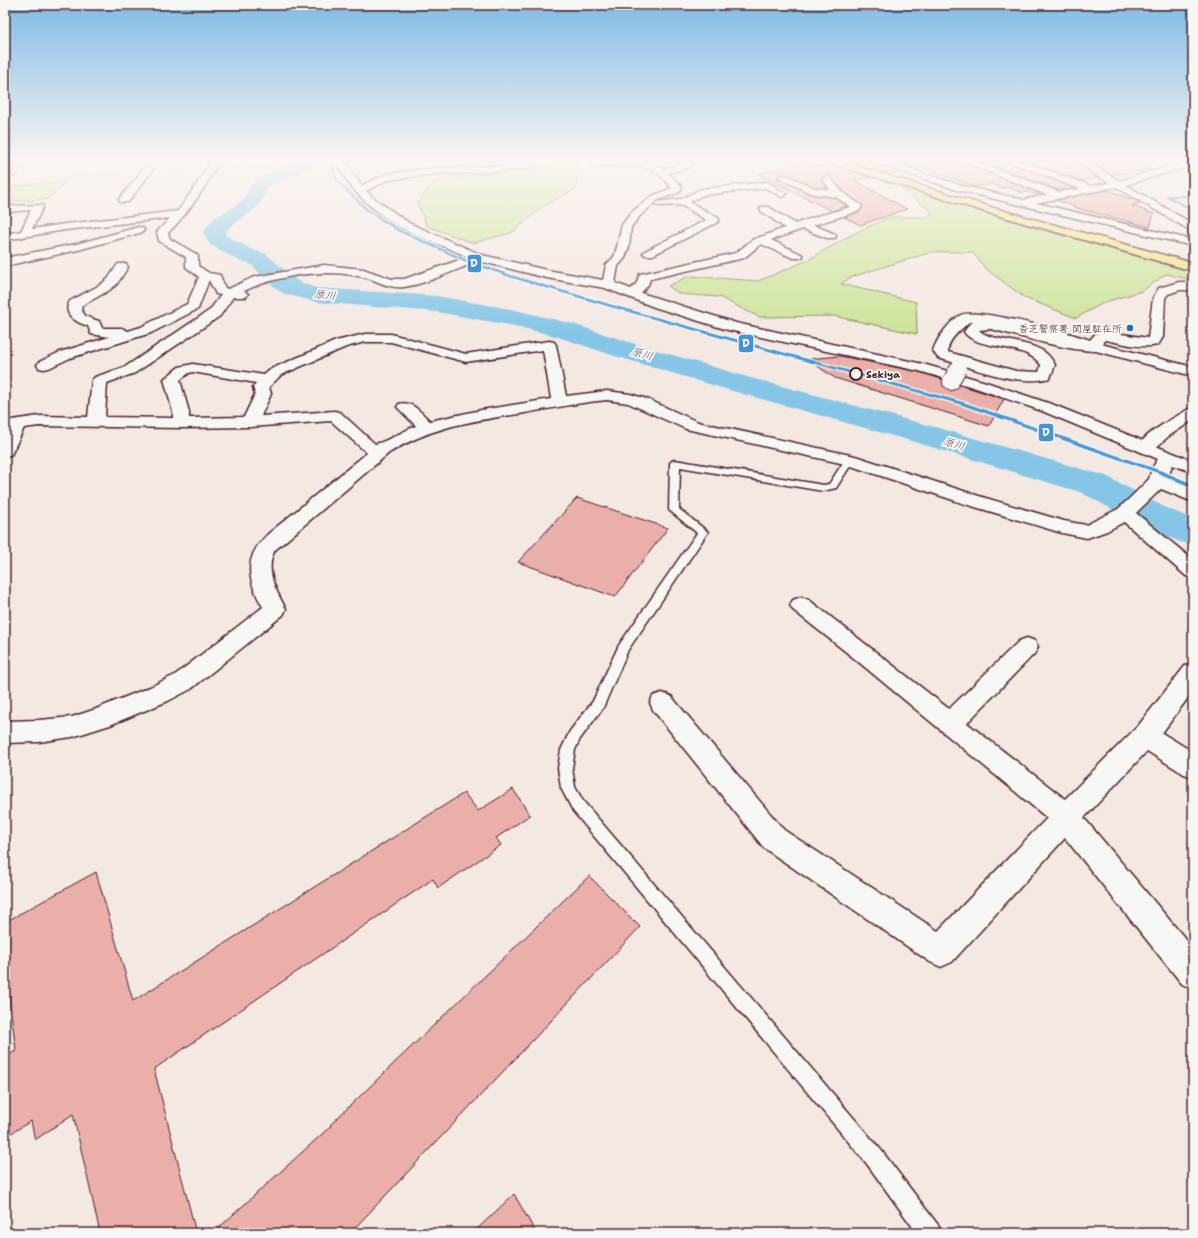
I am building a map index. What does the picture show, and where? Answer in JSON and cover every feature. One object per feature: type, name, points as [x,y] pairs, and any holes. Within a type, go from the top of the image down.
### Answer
[{"type":"highway","points":[[1010,216],[1193,267]]},
{"type":"highway","points":[[1038,216],[1193,259]]},
{"type":"street","points":[[25,233],[34,216]]},
{"type":"street","points":[[5,237],[25,233],[166,216]]},
{"type":"street","points":[[179,216],[162,232],[165,241],[192,256],[192,267],[205,276],[216,278],[220,291],[258,295]]},
{"type":"street","points":[[392,216],[405,225],[478,257],[546,274],[608,285],[659,304],[733,327],[923,368],[981,385],[1048,408],[1193,466]]},
{"type":"street","points":[[608,285],[612,265],[619,258],[626,227],[634,216]]},
{"type":"street","points":[[649,253],[714,220],[707,216]]},
{"type":"street","points":[[779,216],[798,227],[831,236]]},
{"type":"street","points":[[633,294],[642,285],[644,277],[740,256],[756,242],[830,216]]},
{"type":"street","points":[[1079,216],[1193,243]]},
{"type":"street","points":[[1171,216],[1193,229]]},
{"type":"street","points":[[5,262],[172,223]]},
{"type":"street","points":[[761,240],[797,256]]},
{"type":"street","points":[[96,422],[100,380],[130,370],[215,313],[229,293],[254,281],[324,269],[363,273],[380,278],[390,283],[404,283],[478,257]]},
{"type":"street","points":[[122,267],[113,281],[104,288],[75,304],[75,313],[80,319],[94,324],[96,331],[112,333],[146,330]]},
{"type":"street","points":[[44,365],[65,355],[146,330],[193,306],[205,276]]},
{"type":"street","points":[[1097,347],[1096,341],[1102,336],[1144,343],[1153,342],[1156,337],[1159,298],[1163,291],[1179,286],[1193,286]]},
{"type":"street","points":[[1097,347],[1077,345],[991,325],[975,326],[971,332],[979,337],[1029,349],[1045,358],[1048,365],[1045,375],[1033,377],[1014,375],[944,355],[940,351],[940,347],[948,336],[965,318],[984,318],[1074,339],[1097,347],[1193,372]]},
{"type":"street","points":[[250,422],[263,394],[261,387],[276,372],[334,347],[365,338],[391,338],[466,358],[549,345],[559,402]]},
{"type":"street","points":[[180,423],[181,412],[172,379],[184,370],[193,368],[267,380]]},
{"type":"street","points":[[5,732],[39,731],[72,726],[101,718],[131,707],[183,682],[275,609],[267,596],[262,582],[260,566],[264,551],[275,539],[398,438],[427,427],[461,418],[559,402],[602,396],[617,396],[640,402],[682,422],[704,429],[849,460],[972,500],[1062,527],[1086,532],[1100,527],[1132,507],[1158,481],[1161,468],[1168,456]]},
{"type":"street","points":[[405,407],[427,427]]},
{"type":"street","points":[[1146,447],[1163,432],[1193,413]]},
{"type":"street","points":[[5,451],[12,425],[39,421],[180,423],[250,422],[335,416],[371,449],[383,449]]},
{"type":"street","points":[[1158,481],[1193,496]]},
{"type":"street","points":[[1132,507],[1193,571]]},
{"type":"street","points":[[801,605],[951,723],[1066,817],[1193,973]]},
{"type":"street","points":[[951,723],[1027,647]]},
{"type":"street","points":[[662,703],[774,839],[941,951],[1066,817],[1145,736],[1193,673]]},
{"type":"street","points":[[1145,736],[1193,766]]},
{"type":"lane","points":[[849,460],[832,486],[823,488],[674,463],[674,510],[703,532],[623,648],[598,704],[575,735],[568,750],[565,768],[568,788],[578,806],[874,1157],[930,1233]]},
{"type":"green space","points":[[423,216],[532,216],[511,233],[473,243],[427,226]]},
{"type":"green space","points":[[930,216],[994,216],[1193,272],[1193,280],[1166,274],[1142,291],[1105,302],[1076,318],[1025,298],[986,269],[972,252],[932,252],[851,277],[841,284],[916,302],[917,334],[834,316],[759,317],[719,297],[680,294],[668,286],[689,276],[758,281],[806,261],[853,234],[890,217],[929,217]]},
{"type":"building","points":[[848,216],[887,216],[860,225],[844,217]]},
{"type":"building","points":[[1106,216],[1153,216],[1150,227]]},
{"type":"building","points":[[840,356],[919,372],[942,379],[943,386],[951,391],[960,385],[1004,399],[989,426],[835,378],[807,359]]},
{"type":"building","points":[[577,498],[668,528],[615,597],[518,562]]},
{"type":"building","points":[[513,789],[530,815],[496,838],[501,845],[438,888],[433,879],[154,1069],[196,1233],[100,1233],[73,1114],[35,1140],[31,1121],[5,1137],[5,1057],[16,1051],[5,963],[5,922],[96,872],[133,1001],[464,793],[478,811]]},
{"type":"building","points":[[589,876],[640,927],[350,1233],[213,1233],[331,1126],[330,1125]]},
{"type":"building","points":[[514,1194],[536,1233],[473,1233]]},
{"type":"waterway","name":"原川","points":[[234,216],[217,226],[214,233],[218,240],[248,256],[257,258],[287,285],[294,289],[316,295],[437,304],[515,318],[564,330],[625,350],[740,384],[930,436],[1093,484],[1153,516],[1193,533]]},
{"type":"transit line","name":"D","points":[[376,216],[400,231],[467,261],[513,277],[615,307],[961,403],[1160,472],[1193,486]]},
{"type":"place","name":"香芝警察署 関屋駐在所","points":[[1130,328]]},
{"type":"place","name":"Sekiya","points":[[856,374]]}]
